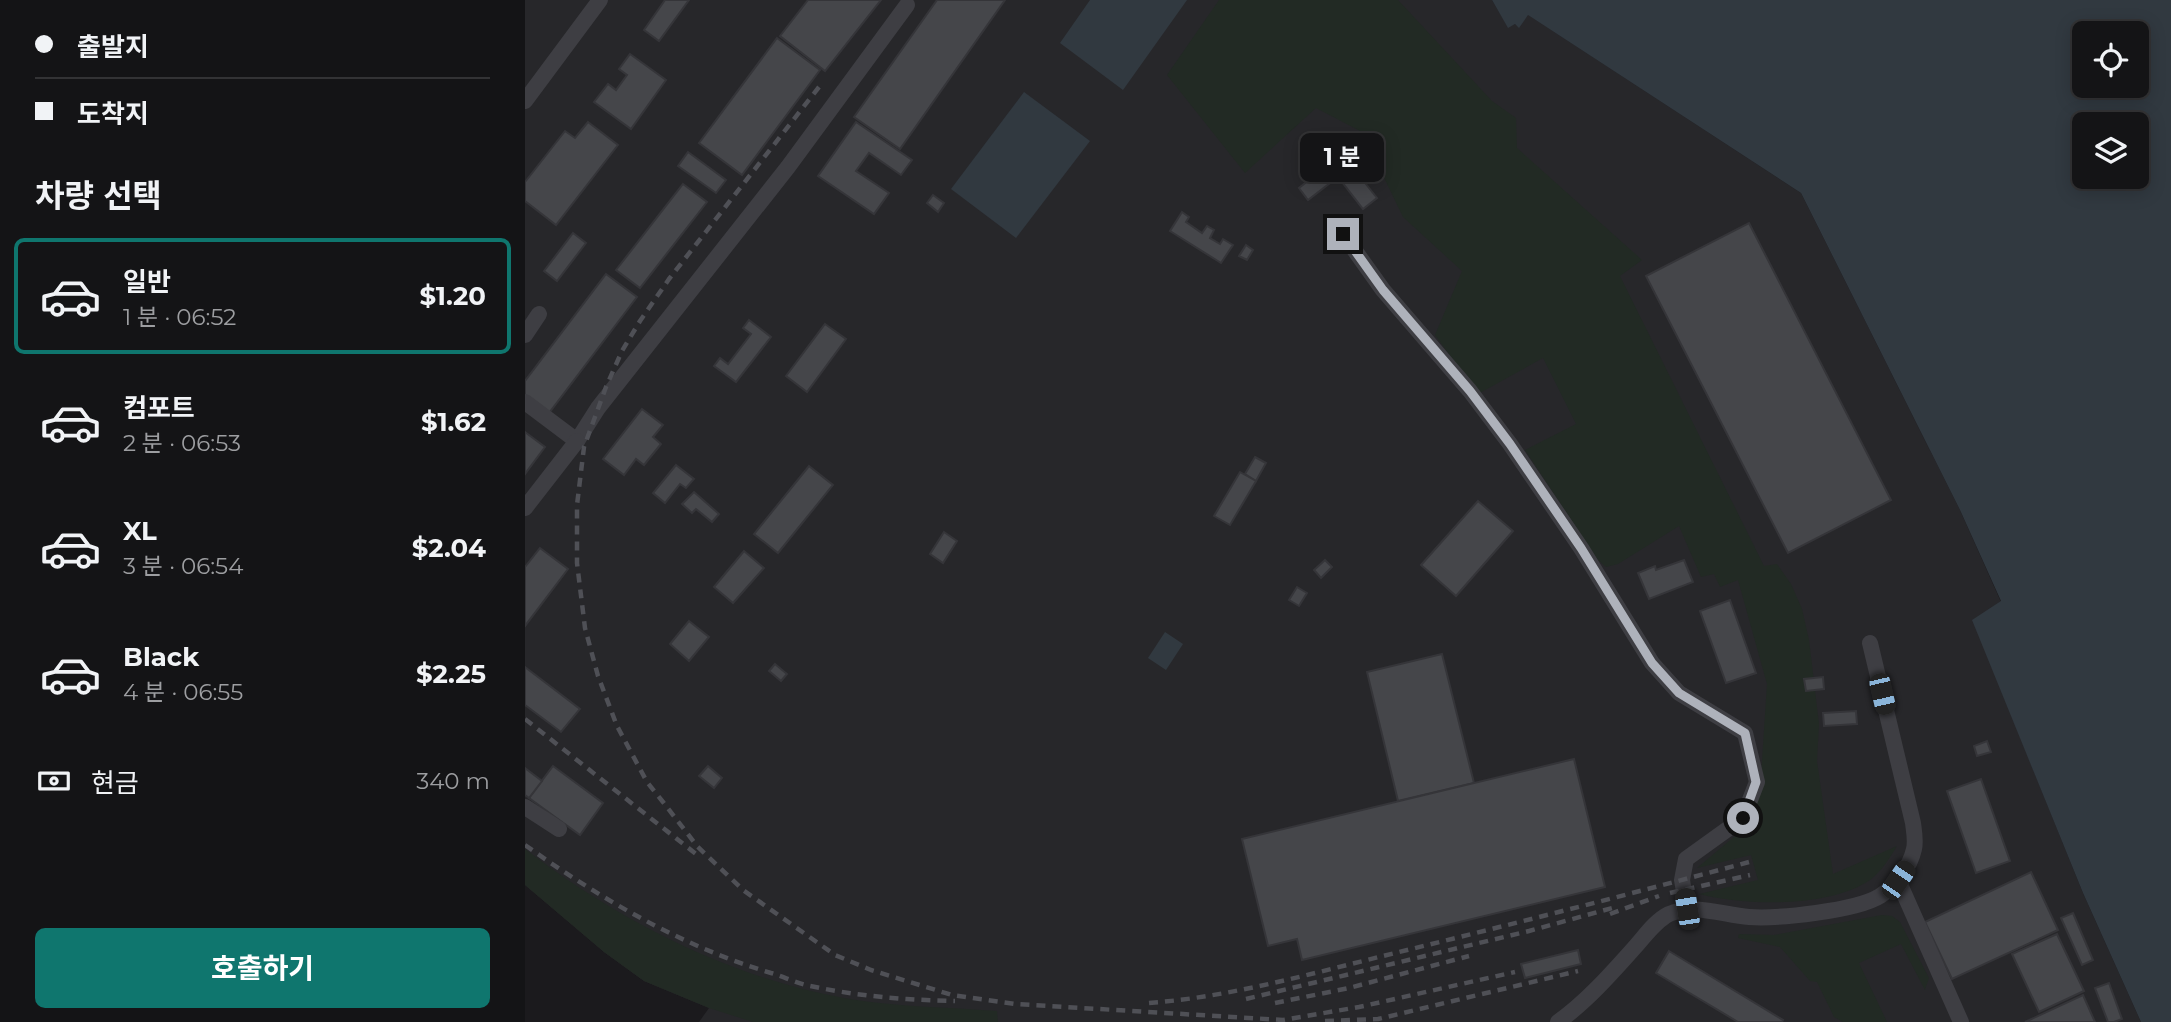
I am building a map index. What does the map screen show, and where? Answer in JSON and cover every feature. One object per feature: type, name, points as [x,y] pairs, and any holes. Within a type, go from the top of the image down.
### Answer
[{"type":"street","points":[[525,101],[600,0]]},
{"type":"street","points":[[525,508],[598,408],[788,167],[907,5]]},
{"type":"street","points":[[1343,234],[1383,290],[1470,391],[1510,444],[1581,548],[1652,663],[1679,693],[1745,733],[1756,782],[1743,818],[1686,859],[1682,880],[1687,909]]},
{"type":"street","points":[[525,335],[539,314]]},
{"type":"street","points":[[525,402],[577,440]]},
{"type":"street","points":[[1558,1022],[1587,997],[1661,920],[1670,914],[1687,909],[1741,916],[1786,916],[1861,903],[1879,897],[1898,880],[1915,847],[1913,823],[1870,643]]},
{"type":"street","points":[[525,807],[559,829]]},
{"type":"street","points":[[1898,880],[1961,1022]]},
{"type":"shaded area","points":[[525,0],[1492,0],[1508,27],[1515,24],[1519,27],[1527,14],[1801,193],[1960,510],[2001,602],[1973,620],[2083,893],[2141,1022],[699,1022],[709,1008],[644,981],[604,952],[525,885]]},
{"type":"shaded area","points":[[1090,0],[1187,0],[1123,90],[1060,43]]},
{"type":"shaded area","points":[[1219,0],[1398,0],[1492,101],[1516,118],[1517,148],[1642,260],[1620,276],[1764,566],[1777,564],[1791,584],[1802,609],[1809,640],[1819,724],[1817,761],[1833,874],[1897,846],[1882,869],[1870,880],[1832,896],[1786,902],[1739,901],[1699,894],[1758,880],[1751,855],[1697,868],[1735,836],[1750,818],[1760,791],[1767,684],[1738,580],[1720,587],[1714,574],[1701,577],[1679,526],[1618,564],[1606,567],[1598,560],[1525,450],[1576,424],[1543,358],[1478,394],[1435,335],[1462,271],[1403,217],[1362,132],[1316,108],[1245,173],[1167,75]]},
{"type":"shaded area","points":[[1492,0],[2171,0],[2171,1022],[2141,1022],[2083,893],[1972,620],[2001,601],[1960,510],[1801,193],[1528,15],[1519,28],[1515,24],[1508,28]]},
{"type":"shaded area","points":[[1024,92],[1090,141],[1016,238],[951,189]]},
{"type":"shaded area","points":[[1165,632],[1183,644],[1166,670],[1148,658]]},
{"type":"shaded area","points":[[525,849],[636,922],[758,976],[863,1001],[997,1011],[998,1022],[753,1022],[709,1008],[644,981],[604,952],[525,885]]},
{"type":"shaded area","points":[[1882,915],[1892,916],[1900,922],[1929,978],[1925,990],[1901,944],[1859,963],[1887,1022],[1843,1022],[1834,1017],[1817,982],[1810,981],[1780,947],[1738,938],[1739,934],[1774,935]]},
{"type":"building","points":[[665,0],[689,0],[659,41],[644,30]]},
{"type":"building","points":[[808,0],[881,0],[825,71],[780,36]]},
{"type":"building","points":[[937,0],[1005,0],[900,149],[854,117]]},
{"type":"building","points":[[777,38],[820,70],[742,175],[699,143]]},
{"type":"building","points":[[630,54],[666,80],[631,129],[594,102],[608,84],[616,90],[627,75],[619,69]]},
{"type":"building","points":[[588,122],[618,145],[556,225],[525,201],[525,182],[565,131],[575,138]]},
{"type":"building","points":[[856,122],[912,160],[901,175],[869,153],[856,171],[889,193],[874,214],[818,176]]},
{"type":"building","points":[[688,152],[726,180],[716,193],[678,166]]},
{"type":"building","points":[[1342,154],[1377,198],[1363,209],[1338,177],[1308,200],[1299,188]]},
{"type":"building","points":[[683,184],[707,202],[640,288],[616,270]]},
{"type":"building","points":[[933,195],[944,203],[938,212],[927,203]]},
{"type":"building","points":[[1182,212],[1189,217],[1186,222],[1202,233],[1207,226],[1214,230],[1210,238],[1220,244],[1223,239],[1233,245],[1221,263],[1170,231]]},
{"type":"building","points":[[1749,223],[1891,500],[1788,553],[1646,276]]},
{"type":"building","points":[[573,233],[586,243],[557,281],[544,271]]},
{"type":"building","points":[[1246,245],[1253,250],[1247,260],[1239,256]]},
{"type":"building","points":[[606,274],[637,297],[549,413],[525,395],[525,381]]},
{"type":"building","points":[[749,320],[771,337],[736,382],[714,366],[720,358],[728,364],[751,334],[743,328]]},
{"type":"building","points":[[825,324],[846,339],[807,392],[786,376]]},
{"type":"building","points":[[642,409],[663,425],[653,437],[661,444],[644,465],[636,459],[624,475],[603,459]]},
{"type":"building","points":[[525,432],[545,447],[525,474]]},
{"type":"building","points":[[1255,457],[1266,463],[1256,481],[1245,474]]},
{"type":"building","points":[[676,465],[694,479],[686,488],[680,484],[665,503],[653,493]]},
{"type":"building","points":[[809,466],[833,485],[778,553],[754,534]]},
{"type":"building","points":[[1240,472],[1256,481],[1230,525],[1214,516]]},
{"type":"building","points":[[694,492],[719,514],[712,522],[696,509],[692,513],[682,504]]},
{"type":"building","points":[[1478,501],[1513,531],[1456,596],[1421,565]]},
{"type":"building","points":[[944,532],[957,541],[943,563],[930,554]]},
{"type":"building","points":[[540,548],[568,569],[525,626],[525,567]]},
{"type":"building","points":[[744,551],[764,568],[733,603],[714,587]]},
{"type":"building","points":[[1325,560],[1332,567],[1321,578],[1314,570]]},
{"type":"building","points":[[1684,560],[1693,582],[1649,599],[1638,573],[1655,566],[1656,570]]},
{"type":"building","points":[[1297,587],[1307,593],[1299,606],[1289,600]]},
{"type":"building","points":[[1730,600],[1756,673],[1726,683],[1700,611]]},
{"type":"building","points":[[689,621],[709,637],[689,661],[670,644]]},
{"type":"building","points":[[1442,654],[1474,783],[1398,801],[1367,672]]},
{"type":"building","points":[[775,664],[787,674],[781,681],[769,671]]},
{"type":"building","points":[[525,667],[580,709],[561,732],[525,705]]},
{"type":"building","points":[[1823,677],[1824,689],[1806,691],[1804,679]]},
{"type":"building","points":[[1856,711],[1857,724],[1824,726],[1823,713]]},
{"type":"building","points":[[1987,741],[1991,752],[1977,756],[1974,746]]},
{"type":"building","points":[[1574,759],[1605,887],[1302,960],[1297,939],[1268,946],[1242,839]]},
{"type":"building","points":[[553,766],[603,803],[580,835],[529,798]]},
{"type":"building","points":[[708,766],[722,778],[714,788],[699,776]]},
{"type":"building","points":[[525,768],[542,781],[529,798],[525,795]]},
{"type":"building","points":[[1981,779],[2010,861],[1976,873],[1947,791]]},
{"type":"building","points":[[2031,872],[2058,930],[1952,979],[1925,922]]},
{"type":"building","points":[[2073,913],[2093,960],[2082,965],[2061,918]]},
{"type":"building","points":[[2057,934],[2084,991],[2039,1012],[2012,954]]},
{"type":"building","points":[[1578,950],[1581,964],[1525,978],[1521,964]]},
{"type":"building","points":[[1669,951],[1783,1020],[1782,1022],[1738,1022],[1656,973]]},
{"type":"building","points":[[2109,983],[2122,1019],[2114,1022],[2108,1022],[2095,988]]},
{"type":"building","points":[[2083,995],[2095,1022],[2025,1022]]},
{"type":"railway","points":[[819,87],[669,279],[640,321],[622,351],[584,447],[577,505],[577,563],[585,628],[598,676],[617,726],[647,782],[697,846],[743,890],[835,955],[871,970],[952,995],[1015,1004],[1283,1020],[1359,1007],[1515,972]]},
{"type":"railway","points":[[525,719],[696,854]]},
{"type":"railway","points":[[525,845],[583,884],[643,919],[738,962],[824,989],[880,997],[955,1001]]},
{"type":"railway","points":[[1149,1003],[1238,991],[1296,978],[1749,862]]},
{"type":"railway","points":[[1670,893],[1750,875]]},
{"type":"railway","points":[[1610,914],[1659,896]]},
{"type":"railway","points":[[1246,999],[1529,931],[1616,907]]},
{"type":"railway","points":[[1275,1003],[1349,988],[1469,956]]},
{"type":"railway","points":[[1325,1021],[1378,1019],[1578,971]]},
{"type":"route","points":[[1343,234],[1383,290],[1470,391],[1510,444],[1581,548],[1652,663],[1679,693],[1745,733],[1756,782],[1743,818]]}]
